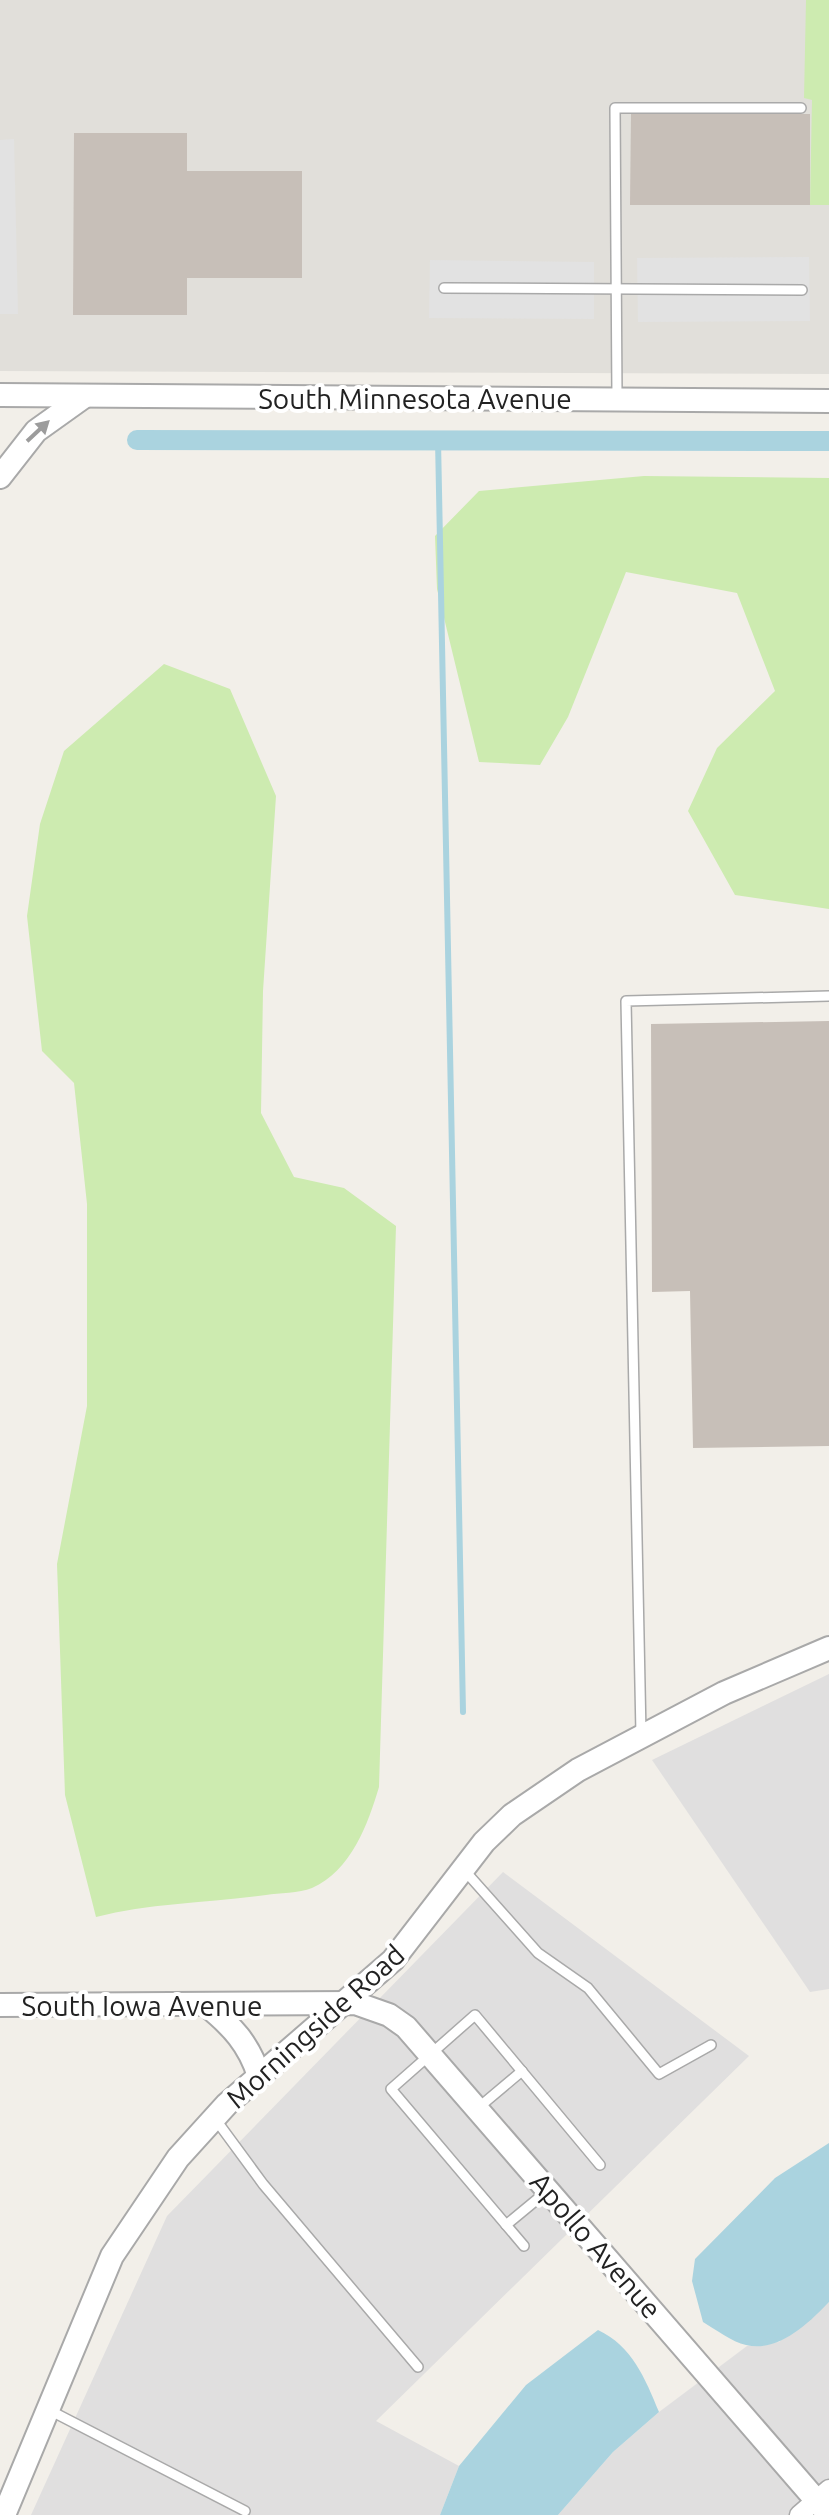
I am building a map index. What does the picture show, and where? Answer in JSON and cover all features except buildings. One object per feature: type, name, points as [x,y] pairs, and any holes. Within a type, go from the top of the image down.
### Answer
[{"type":"street","name":"South Minnesota Avenue","points":[[0,396],[829,400]]},
{"type":"street","points":[[0,477],[36,431],[85,396]]},
{"type":"street","name":"Morningside Road","points":[[4,2515],[112,2256],[178,2158],[214,2118],[393,1960],[463,1869],[512,1815],[578,1770],[724,1693],[829,1648]]},
{"type":"street","name":"South Iowa Avenue","points":[[0,2005],[345,2004]]},
{"type":"street","name":"Apollo Avenue","points":[[345,2004],[389,2015],[428,2055],[818,2505]]},
{"type":"street","points":[[206,2005],[234,2027],[252,2052],[260,2076]]},
{"type":"lane","points":[[617,399],[615,108],[801,108]]},
{"type":"lane","points":[[444,288],[802,290]]},
{"type":"lane","points":[[641,1737],[626,1001],[829,996]]},
{"type":"lane","points":[[463,1869],[538,1953],[588,1988],[659,2074],[711,2044]]},
{"type":"lane","points":[[524,2246],[391,2090],[475,2016],[600,2165]]},
{"type":"lane","points":[[477,2109],[522,2071]]},
{"type":"lane","points":[[214,2118],[263,2184],[418,2367]]},
{"type":"lane","points":[[506,2225],[548,2190]]},
{"type":"lane","points":[[48,2410],[107,2436],[245,2511]]},
{"type":"shaded area","points":[[0,0],[829,0],[829,374],[0,371]]},
{"type":"shaded area","points":[[14,139],[18,314],[0,314],[0,140]]},
{"type":"shaded area","points":[[809,257],[810,321],[638,322],[637,258]]},
{"type":"shaded area","points":[[430,260],[594,262],[594,319],[429,318]]},
{"type":"shaded area","points":[[829,1674],[829,1989],[810,1992],[652,1760]]},
{"type":"shaded area","points":[[503,1872],[749,2056],[376,2421],[459,2466],[440,2515],[31,2515],[167,2216]]},
{"type":"shaded area","points":[[829,2302],[829,2515],[558,2515],[613,2452],[659,2412],[747,2346],[779,2342]]},
{"type":"green space","points":[[806,0],[829,0],[829,205],[810,205],[812,100],[804,98]]},
{"type":"green space","points":[[644,476],[829,478],[829,909],[735,895],[688,811],[717,748],[775,691],[737,593],[626,572],[568,717],[540,765],[479,762],[437,589],[435,536],[479,491]]},
{"type":"green space","points":[[164,664],[230,689],[276,796],[263,991],[261,1113],[294,1177],[344,1188],[396,1226],[379,1787],[356,1845],[337,1870],[312,1888],[96,1917],[65,1795],[57,1564],[87,1406],[87,1204],[74,1083],[42,1051],[27,916],[40,824],[64,751]]},
{"type":"water","points":[[829,2143],[829,2302],[802,2327],[770,2345],[735,2341],[703,2322],[692,2281],[695,2259],[775,2178]]},
{"type":"water","points":[[598,2330],[629,2354],[659,2412],[613,2452],[558,2515],[440,2515],[459,2466],[526,2385]]},
{"type":"waterway","points":[[137,440],[829,441]]},
{"type":"waterway","points":[[438,440],[463,1712]]}]
